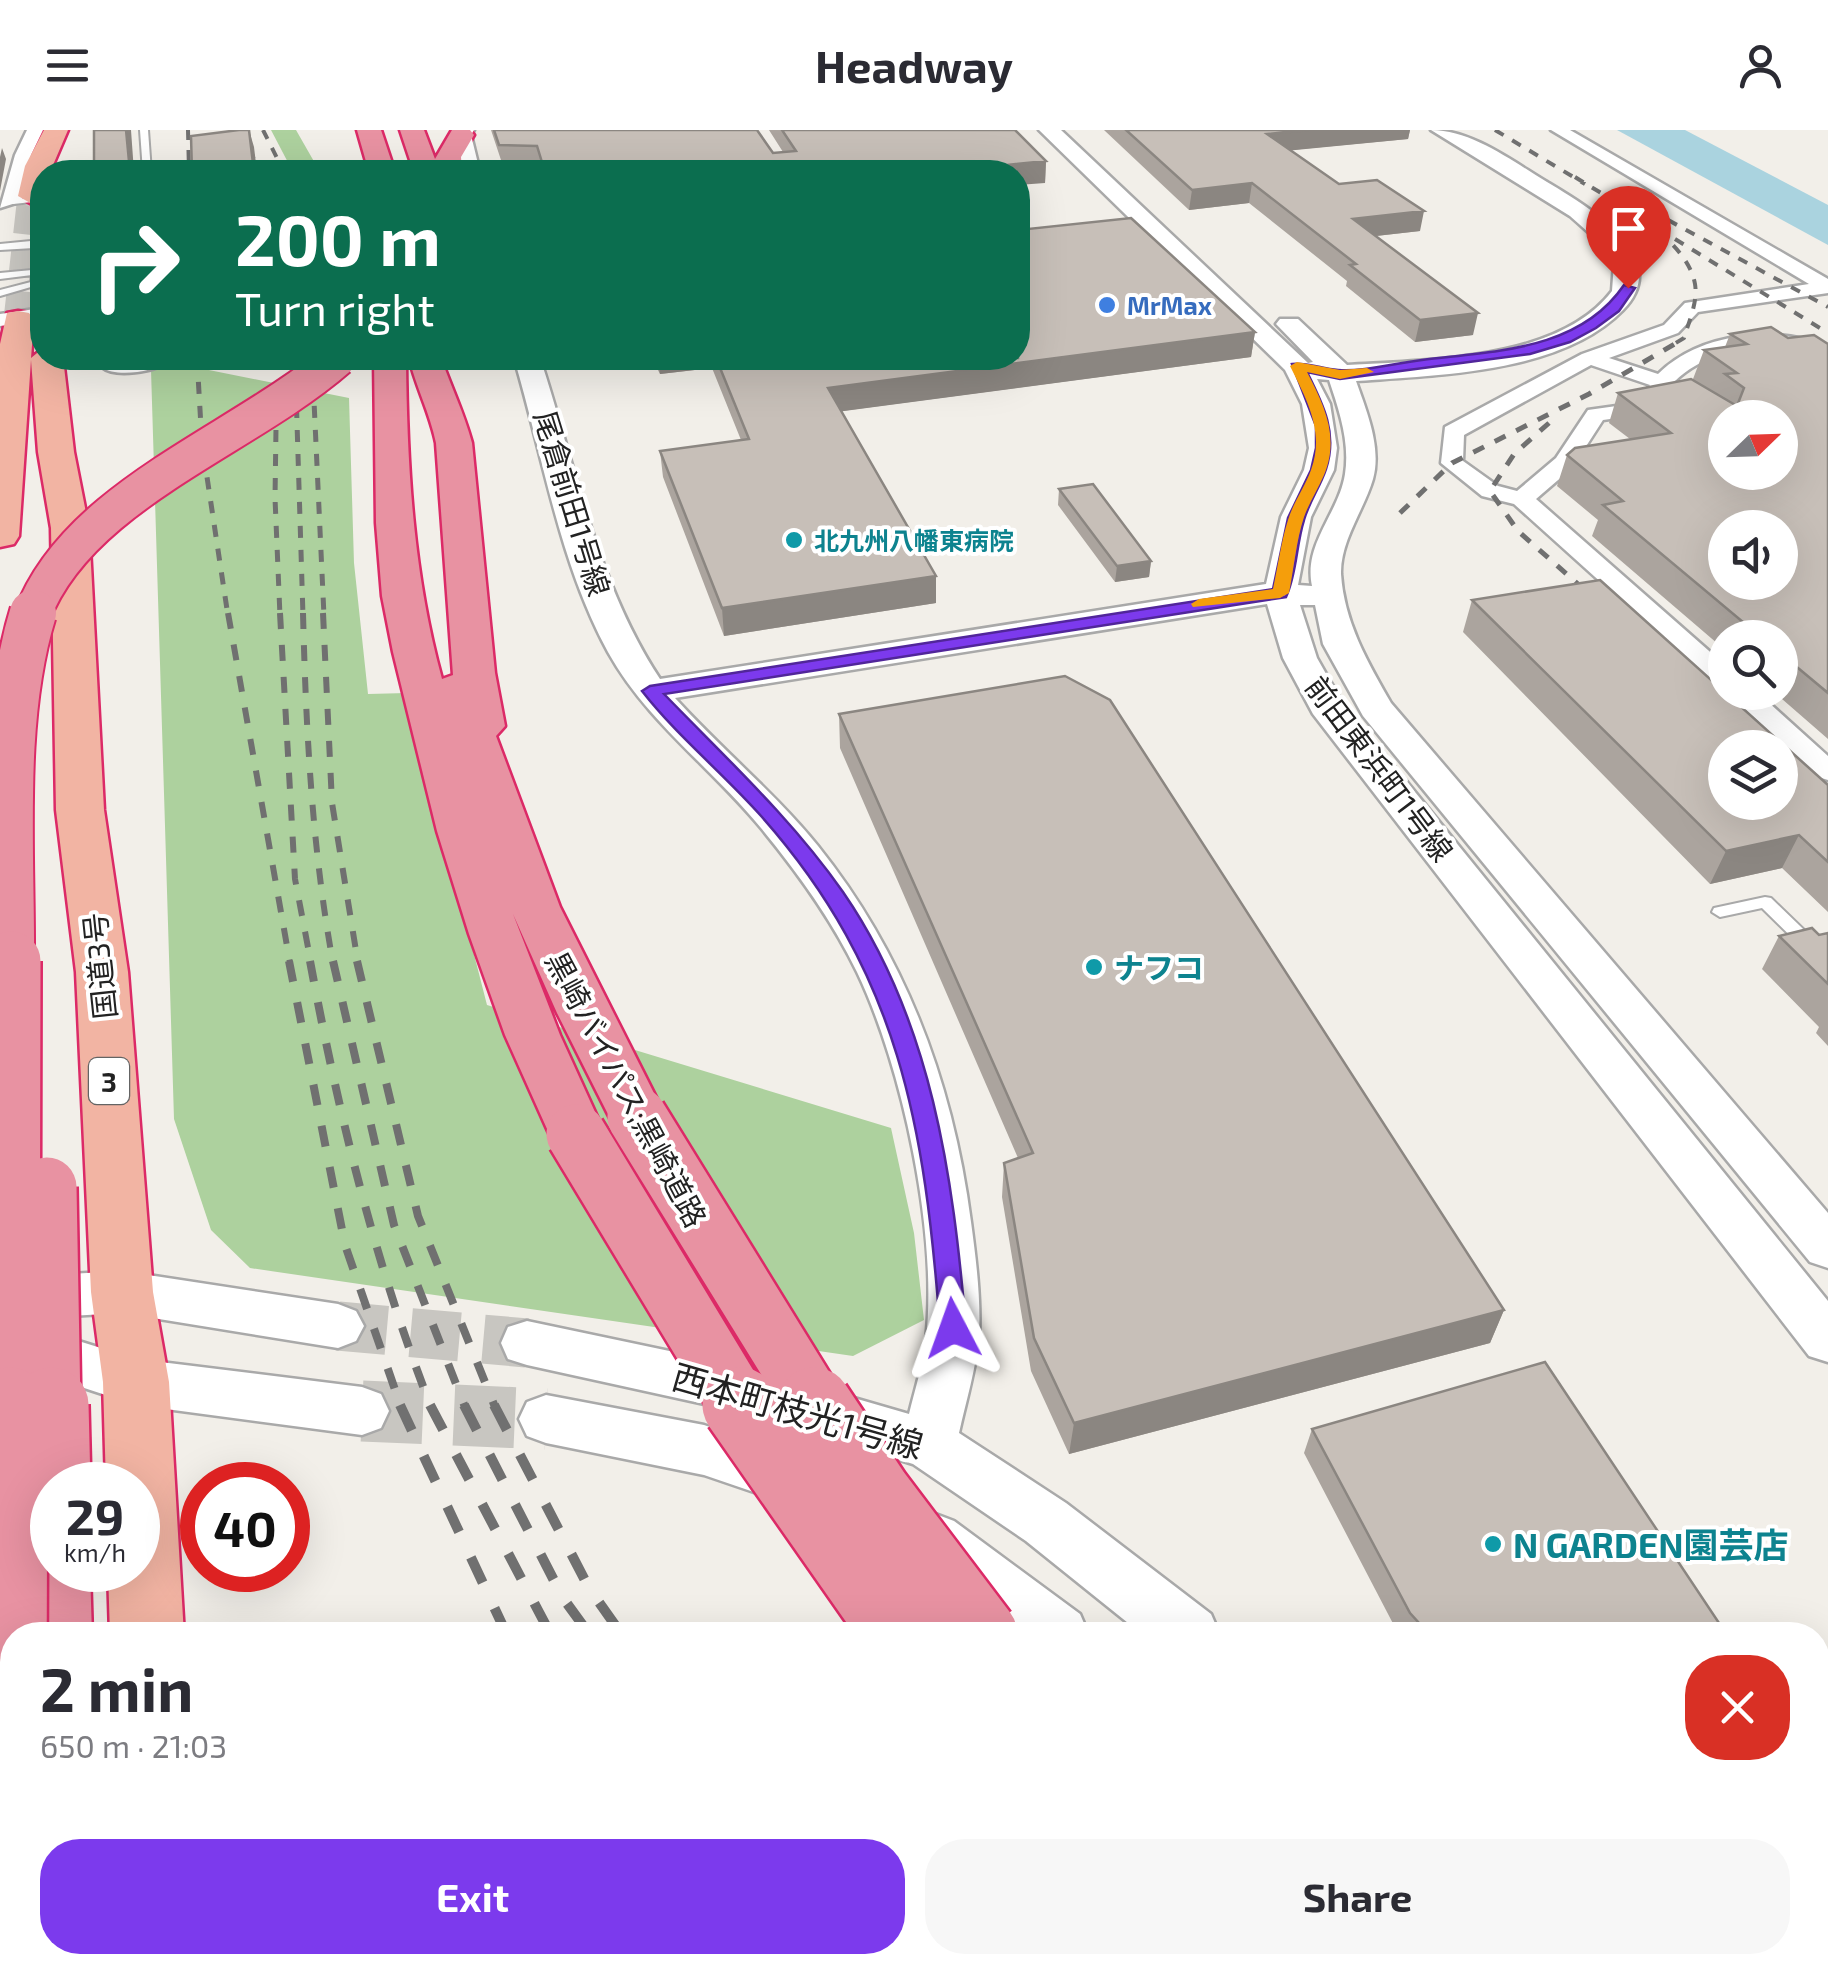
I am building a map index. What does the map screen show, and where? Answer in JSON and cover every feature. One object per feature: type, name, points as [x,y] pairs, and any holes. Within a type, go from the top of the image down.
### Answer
[{"type":"highway","points":[[41,160],[56,130]]},
{"type":"highway","points":[[67,160],[80,130]]},
{"type":"highway","points":[[355,130],[359,160]]},
{"type":"highway","points":[[369,130],[378,160]]},
{"type":"highway","points":[[389,130],[398,160]]},
{"type":"highway","points":[[412,130],[422,160]]},
{"type":"highway","points":[[448,160],[463,132]]},
{"type":"highway","points":[[0,536],[22,321]]},
{"type":"highway","name":"国道3号","points":[[22,321],[30,352]]},
{"type":"highway","name":"国道3号","points":[[35,370],[70,528],[80,810],[102,972],[122,1292],[136,1382],[146,1622]]},
{"type":"highway","points":[[31,1622],[12,770],[19,698],[34,616],[39,598],[60,564],[96,525],[146,487],[313,383],[326,370]]},
{"type":"highway","points":[[53,1462],[40,765],[52,636],[66,592],[86,560],[144,505],[359,370]]},
{"type":"highway","points":[[365,370],[376,499],[400,581]]},
{"type":"highway","name":"黒崎バイパス;黒崎道路","points":[[390,370],[390,445],[400,581],[458,826],[492,935],[530,1035],[576,1134],[744,1412],[892,1622]]},
{"type":"highway","name":"黒崎バイパス;黒崎道路","points":[[414,370],[420,494],[430,564],[464,709],[496,808],[549,946],[637,1117],[794,1376],[874,1495],[970,1622]]},
{"type":"highway","points":[[429,370],[446,408],[454,443],[474,673],[496,808]]},
{"type":"highway","points":[[42,1622],[49,1592]]},
{"type":"street","points":[[22,199],[23,154],[35,130]]},
{"type":"street","name":"前田東浜町1号線","points":[[1049,130],[1297,366],[1316,404],[1324,448],[1319,470],[1296,518],[1280,593],[1300,658],[1326,706],[1828,1340]]},
{"type":"street","name":"前田東浜町1号線","points":[[1077,130],[1143,222],[1340,374],[1358,426],[1362,451],[1356,486],[1330,547],[1325,573],[1340,644],[1376,708],[1828,1248]]},
{"type":"street","points":[[1297,366],[1340,374],[1470,360],[1565,339],[1615,308],[1628,288],[1628,268],[1616,245],[1588,219],[1441,130]]},
{"type":"street","points":[[1559,130],[1828,287],[1692,306],[1671,330],[1589,358],[1453,432],[1452,462],[1490,491],[1522,499],[1708,665]]},
{"type":"street","points":[[463,132],[468,160]]},
{"type":"street","points":[[0,156],[23,154]]},
{"type":"street","points":[[1522,499],[1564,463],[1596,415],[1645,408],[1672,370],[1696,353],[1786,340],[1828,354]]},
{"type":"street","points":[[1589,358],[1662,382],[1708,413]]},
{"type":"street","name":"尾倉前田1号線","points":[[531,370],[593,583],[620,641],[650,691],[770,814],[836,897],[890,998],[925,1105],[945,1223],[953,1328],[930,1444]]},
{"type":"street","points":[[650,691],[1280,593],[1328,598]]},
{"type":"street","points":[[1760,710],[1828,771]]},
{"type":"street","points":[[0,1300],[122,1292],[338,1326]]},
{"type":"street","points":[[0,1338],[136,1382],[362,1411]]},
{"type":"street","name":"西本町枝光1号線","points":[[527,1342],[737,1388],[930,1444],[1046,1522],[1173,1622]]},
{"type":"street","name":"西本町枝光1号線","points":[[546,1419],[704,1450],[903,1518],[1042,1622]]},
{"type":"lane","points":[[144,130],[146,160]]},
{"type":"lane","points":[[0,247],[30,244]]},
{"type":"lane","points":[[0,258],[30,255]]},
{"type":"lane","points":[[0,276],[30,273]]},
{"type":"lane","points":[[22,321],[30,288]]},
{"type":"lane","points":[[1720,912],[1765,902],[1824,954]]},
{"type":"green space","points":[[271,130],[296,130],[313,160],[287,160]]},
{"type":"green space","points":[[151,370],[209,370],[349,398],[354,563],[368,694],[407,693],[487,1005],[891,1128],[914,1233],[924,1320],[853,1356],[250,1268],[211,1230],[174,1119]]},
{"type":"water","points":[[1617,130],[1685,130],[1828,205],[1828,245]]},
{"type":"building","points":[[94,130],[126,130],[129,160],[94,160]]},
{"type":"building","points":[[249,130],[253,160],[192,160],[191,136]]},
{"type":"building","points":[[494,130],[757,130],[773,153],[796,151],[782,130],[1015,130],[1046,161],[541,160],[537,146],[499,145]]},
{"type":"building","points":[[1126,130],[1309,130],[1267,134],[1339,184],[1377,180],[1424,211],[1353,219],[1478,313],[1420,320],[1252,183],[1192,190]]},
{"type":"building","points":[[1131,218],[1255,332],[1030,362],[1030,229]]},
{"type":"building","points":[[1771,327],[1788,338],[1814,335],[1828,344],[1828,693],[1798,668],[1798,620],[1740,620],[1717,600],[1798,600],[1798,510],[1708,510],[1708,593],[1603,505],[1623,501],[1567,455],[1575,448],[1671,433],[1618,393],[1691,379],[1727,400],[1708,400],[1708,490],[1798,490],[1798,400],[1739,400],[1744,388],[1725,374],[1737,373],[1704,350],[1747,344],[1730,334]]},
{"type":"building","points":[[721,370],[965,370],[828,388],[936,576],[722,608],[660,451],[749,439]]},
{"type":"building","points":[[1093,484],[1151,561],[1117,566],[1059,489]]},
{"type":"building","points":[[1600,580],[1708,677],[1708,710],[1745,710],[1767,730],[1708,730],[1708,820],[1798,820],[1798,758],[1828,785],[1828,862],[1799,835],[1726,851],[1472,600]]},
{"type":"building","name":"ナフコ","points":[[1065,676],[1110,700],[1504,1310],[1074,1423],[1034,1338],[1004,1163],[1033,1153],[839,714]]},
{"type":"building","points":[[1812,928],[1819,935],[1828,933],[1828,984],[1779,936]]},
{"type":"building","name":"N GARDEN園芸店","points":[[1545,1362],[1718,1622],[1418,1622],[1312,1429]]},
{"type":"tunnel","points":[[18,320],[30,214]]},
{"type":"tunnel","points":[[338,1326],[527,1343]]},
{"type":"tunnel","points":[[362,1411],[546,1419]]},
{"type":"railway","points":[[188,130],[189,160]]},
{"type":"railway","points":[[244,130],[254,160]]},
{"type":"railway","points":[[263,130],[278,160]]},
{"type":"railway","points":[[1495,130],[1585,184]]},
{"type":"railway","points":[[1575,177],[1646,222],[1678,251],[1689,267],[1696,291],[1694,305],[1684,338],[1674,344]]},
{"type":"railway","points":[[1633,201],[1828,307]]},
{"type":"railway","points":[[1675,239],[1828,333]]},
{"type":"railway","points":[[1400,513],[1452,463],[1589,394],[1678,342]]},
{"type":"railway","points":[[198,370],[202,444],[228,616]]},
{"type":"railway","points":[[277,370],[275,498],[280,616]]},
{"type":"railway","points":[[295,370],[303,616]]},
{"type":"railway","points":[[313,370],[324,616]]},
{"type":"railway","points":[[1549,423],[1514,454],[1490,491],[1518,531],[1597,601]]},
{"type":"railway","points":[[228,613],[290,963]]},
{"type":"railway","points":[[280,613],[295,879],[311,963]]},
{"type":"railway","points":[[303,613],[311,789],[333,963]]},
{"type":"railway","points":[[323,613],[332,803],[358,963]]},
{"type":"railway","points":[[289,961],[345,1245],[401,1407]]},
{"type":"railway","points":[[310,961],[375,1243],[431,1407]]},
{"type":"railway","points":[[333,961],[394,1225],[465,1407]]},
{"type":"railway","points":[[357,961],[418,1216],[495,1407]]},
{"type":"railway","points":[[400,1405],[501,1622]]},
{"type":"railway","points":[[431,1407],[544,1622]]},
{"type":"railway","points":[[465,1407],[563,1598],[581,1622]]},
{"type":"railway","points":[[495,1407],[589,1588],[613,1622]]},
{"type":"slow traffic","points":[[1199,604],[1280,593],[1284,584],[1296,518],[1319,470],[1324,448],[1316,404],[1297,366],[1340,374],[1367,372]]},
{"type":"place","name":"MrMax","points":[[1107,305]]},
{"type":"place","name":"北九州八幡東病院","points":[[794,540]]},
{"type":"place","name":"ナフコ","points":[[1094,967]]},
{"type":"place","name":"N GARDEN園芸店","points":[[1493,1544]]},
{"type":"route","points":[[953,1328],[945,1223],[925,1105],[890,998],[836,897],[770,814],[650,691],[1280,593],[1296,518],[1319,470],[1324,448],[1316,404],[1297,366],[1340,374],[1526,351],[1565,339],[1592,325],[1615,308],[1628,288]]}]
